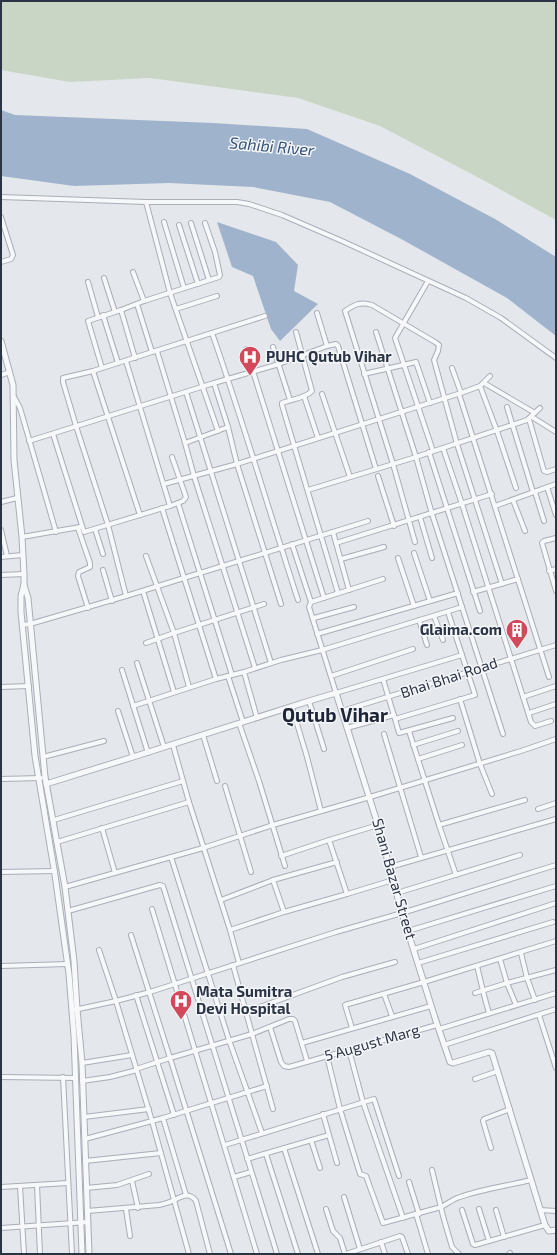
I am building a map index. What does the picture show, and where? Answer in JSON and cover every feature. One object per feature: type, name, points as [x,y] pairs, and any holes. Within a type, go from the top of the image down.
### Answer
[{"type":"street","points":[[1,196],[146,202],[237,202],[250,204],[282,215],[342,241],[481,306],[517,329],[556,358]]},
{"type":"street","points":[[146,202],[170,293],[218,431]]},
{"type":"street","points":[[1,217],[13,255],[11,259],[1,262]]},
{"type":"street","points":[[164,222],[184,288]]},
{"type":"street","points":[[191,223],[209,280]]},
{"type":"street","points":[[102,368],[88,320],[219,277],[220,273],[215,252],[205,223]]},
{"type":"street","points":[[179,225],[198,284]]},
{"type":"street","points":[[133,272],[144,301]]},
{"type":"street","points":[[104,278],[115,312]]},
{"type":"street","points":[[428,281],[395,338],[405,364],[480,611]]},
{"type":"street","points":[[88,282],[118,363]]},
{"type":"street","points":[[176,308],[217,296]]},
{"type":"street","points":[[415,542],[393,464],[345,312],[358,303],[372,304],[439,345],[434,360],[444,398],[457,444],[502,584]]},
{"type":"street","points":[[137,304],[152,352]]},
{"type":"street","points":[[121,310],[135,358]]},
{"type":"street","points":[[317,313],[327,346]]},
{"type":"street","points":[[126,596],[108,525],[62,380],[65,377],[93,371],[265,316]]},
{"type":"street","points":[[296,332],[312,389],[311,393],[282,403],[282,405],[338,593]]},
{"type":"street","points":[[376,332],[416,457],[432,514],[503,734]]},
{"type":"street","points":[[212,333],[228,378],[298,600]]},
{"type":"street","points":[[1,341],[10,372],[12,385],[13,447],[22,537],[24,574],[24,584],[21,596],[22,625],[35,756],[55,871],[82,1063],[89,1254]]},
{"type":"street","points":[[29,441],[228,378],[279,364],[334,344],[338,346],[376,469]]},
{"type":"street","points":[[273,348],[290,400]]},
{"type":"street","points":[[246,349],[324,598]]},
{"type":"street","points":[[157,351],[194,476],[255,668]]},
{"type":"street","points":[[126,360],[170,506]]},
{"type":"street","points":[[364,374],[415,362],[417,363],[430,403]]},
{"type":"street","points":[[452,368],[549,677]]},
{"type":"street","points":[[93,371],[140,516]]},
{"type":"street","points":[[1,375],[10,372]]},
{"type":"street","points":[[164,484],[237,464],[430,403],[482,385],[490,376]]},
{"type":"street","points":[[214,383],[280,604]]},
{"type":"street","points":[[482,385],[556,432]]},
{"type":"street","points":[[482,385],[516,488]]},
{"type":"street","points":[[186,392],[271,663]]},
{"type":"street","points":[[322,394],[350,477]]},
{"type":"street","points":[[12,395],[20,408],[56,532]]},
{"type":"street","points":[[304,396],[318,438]]},
{"type":"street","points":[[507,407],[544,520]]},
{"type":"street","points":[[308,490],[497,431],[532,416],[540,408]]},
{"type":"street","points":[[532,416],[544,471],[547,472],[556,469]]},
{"type":"street","points":[[185,442],[228,427]]},
{"type":"street","points":[[53,434],[90,563],[90,567],[79,572],[78,576],[88,608]]},
{"type":"street","points":[[443,448],[489,587],[531,722],[535,726],[551,721]]},
{"type":"street","points":[[80,527],[84,532],[140,516],[178,503],[185,499],[186,497],[172,457]]},
{"type":"street","points":[[378,476],[394,526]]},
{"type":"street","points":[[495,506],[556,484]]},
{"type":"street","points":[[547,487],[556,515]]},
{"type":"street","points":[[336,544],[492,494]]},
{"type":"street","points":[[1,502],[17,498]]},
{"type":"street","points":[[513,500],[525,531]]},
{"type":"street","points":[[178,503],[215,621],[241,722],[285,866]]},
{"type":"street","points":[[162,508],[216,679]]},
{"type":"street","points":[[420,517],[432,558]]},
{"type":"street","points":[[22,625],[112,601],[239,560],[368,521]]},
{"type":"street","points":[[22,537],[80,527]]},
{"type":"street","points":[[95,529],[103,554]]},
{"type":"street","points":[[1,530],[7,556]]},
{"type":"street","points":[[333,532],[349,590]]},
{"type":"street","points":[[556,538],[544,541],[542,543],[556,591]]},
{"type":"street","points":[[292,544],[311,602],[309,606],[314,618],[317,634],[336,693]]},
{"type":"street","points":[[341,559],[384,547]]},
{"type":"street","points":[[414,553],[430,601]]},
{"type":"street","points":[[1,557],[23,555]]},
{"type":"street","points":[[146,556],[174,633],[189,687]]},
{"type":"street","points":[[398,558],[414,606]]},
{"type":"street","points":[[549,571],[556,569]]},
{"type":"street","points":[[103,570],[112,601]]},
{"type":"street","points":[[1,575],[24,574]]},
{"type":"street","points":[[311,602],[383,579]]},
{"type":"street","points":[[473,592],[518,579]]},
{"type":"street","points":[[24,584],[28,598],[45,777],[65,887],[74,961],[75,1078],[82,1254]]},
{"type":"street","points":[[143,591],[174,692]]},
{"type":"street","points":[[317,634],[458,593]]},
{"type":"street","points":[[146,643],[264,604]]},
{"type":"street","points":[[314,618],[354,606]]},
{"type":"street","points":[[133,706],[189,687],[322,650],[462,607]]},
{"type":"street","points":[[347,728],[474,695],[448,612]]},
{"type":"street","points":[[434,616],[443,640]]},
{"type":"street","points":[[419,620],[427,646]]},
{"type":"street","name":"Bhai Bhai Road","points":[[342,711],[556,645]]},
{"type":"street","points":[[331,676],[413,649]]},
{"type":"street","points":[[46,784],[148,753],[241,722],[462,655]]},
{"type":"street","points":[[137,663],[164,747]]},
{"type":"street","points":[[122,670],[148,753]]},
{"type":"street","points":[[244,672],[257,718]]},
{"type":"street","points":[[383,679],[398,732],[401,733],[409,731],[453,718]]},
{"type":"street","points":[[1,687],[29,686]]},
{"type":"street","points":[[523,696],[556,686]]},
{"type":"street","name":"Shani Bazar Street","points":[[336,693],[370,797],[396,893],[450,1062],[453,1063],[490,1052],[493,1054],[498,1071]]},
{"type":"street","points":[[460,699],[480,764],[492,794]]},
{"type":"street","points":[[309,701],[324,749]]},
{"type":"street","points":[[528,713],[556,704]]},
{"type":"street","points":[[292,707],[308,757],[321,811]]},
{"type":"street","points":[[118,711],[133,757]]},
{"type":"street","points":[[409,731],[456,875]]},
{"type":"street","points":[[414,745],[458,731]]},
{"type":"street","points":[[384,734],[421,858]]},
{"type":"street","points":[[203,735],[217,781]]},
{"type":"street","points":[[65,887],[203,848],[273,825],[401,788],[556,740]]},
{"type":"street","points":[[43,757],[104,741]]},
{"type":"street","points":[[173,744],[189,802],[221,900],[239,963]]},
{"type":"street","points":[[418,759],[462,745]]},
{"type":"street","points":[[1,778],[45,777]]},
{"type":"street","points":[[54,820],[183,781]]},
{"type":"street","points":[[224,786],[252,872]]},
{"type":"street","points":[[439,825],[525,800]]},
{"type":"street","points":[[57,842],[189,802]]},
{"type":"street","points":[[538,809],[556,803]]},
{"type":"street","points":[[390,867],[556,819]]},
{"type":"street","points":[[281,856],[378,825]]},
{"type":"street","points":[[102,828],[115,873]]},
{"type":"street","points":[[329,840],[347,894]]},
{"type":"street","points":[[396,893],[520,855]]},
{"type":"street","points":[[172,857],[229,1040],[262,1133]]},
{"type":"street","points":[[221,900],[273,880],[337,862]]},
{"type":"street","points":[[74,1010],[150,992],[336,932],[556,865]]},
{"type":"street","points":[[1,872],[55,871]]},
{"type":"street","points":[[273,880],[284,912]]},
{"type":"street","points":[[230,930],[284,912],[393,880]]},
{"type":"street","points":[[68,911],[160,885],[162,886],[213,1045],[277,1254]]},
{"type":"street","points":[[408,931],[556,886]]},
{"type":"street","points":[[414,949],[556,903]]},
{"type":"street","points":[[152,909],[257,1254]]},
{"type":"street","points":[[418,963],[553,922]]},
{"type":"street","points":[[131,935],[231,1254]]},
{"type":"street","points":[[352,1028],[345,1005],[521,953],[556,941]]},
{"type":"street","points":[[99,950],[149,1109],[189,1254]]},
{"type":"street","points":[[521,953],[527,978],[535,1000]]},
{"type":"street","points":[[500,959],[516,1006]]},
{"type":"street","points":[[246,1012],[342,977],[395,962]]},
{"type":"street","points":[[1,966],[68,964]]},
{"type":"street","points":[[233,965],[273,1109]]},
{"type":"street","points":[[477,966],[483,994],[490,1013]]},
{"type":"street","points":[[475,993],[556,970]]},
{"type":"street","name":"5 August Marg","points":[[270,1027],[281,1062],[283,1065],[289,1067],[516,1006],[556,993]]},
{"type":"street","points":[[384,994],[392,1016]]},
{"type":"street","points":[[136,995],[174,1115]]},
{"type":"street","points":[[302,1043],[431,1006]]},
{"type":"street","points":[[444,1045],[556,1009]]},
{"type":"street","points":[[539,1015],[556,1068]]},
{"type":"street","points":[[82,1081],[110,1077],[137,1070],[157,1062],[252,1034],[289,1019],[294,1019],[307,1061]]},
{"type":"street","points":[[349,1050],[363,1102],[403,1218]]},
{"type":"street","points":[[82,1063],[132,1055]]},
{"type":"street","points":[[327,1056],[340,1109],[360,1174],[366,1176],[382,1223],[417,1214],[449,1203],[456,1198],[490,1188],[498,1188],[531,1180]]},
{"type":"street","points":[[475,1079],[498,1071],[545,1225],[549,1231],[556,1230]]},
{"type":"street","points":[[1,1077],[75,1078]]},
{"type":"street","points":[[63,1077],[72,1254]]},
{"type":"street","points":[[84,1139],[174,1115],[266,1086]]},
{"type":"street","points":[[224,1144],[373,1099],[375,1100],[399,1176]]},
{"type":"street","points":[[84,1117],[149,1109]]},
{"type":"street","points":[[491,1148],[483,1121],[486,1117],[510,1109]]},
{"type":"street","points":[[323,1114],[336,1163]]},
{"type":"street","points":[[163,1118],[186,1195]]},
{"type":"street","points":[[247,1159],[328,1134]]},
{"type":"street","points":[[311,1140],[320,1168]]},
{"type":"street","points":[[284,1148],[318,1254]]},
{"type":"street","points":[[85,1161],[161,1153]]},
{"type":"street","points":[[266,1154],[298,1254]]},
{"type":"street","points":[[432,1170],[452,1247],[459,1254]]},
{"type":"street","points":[[234,1177],[251,1172]]},
{"type":"street","points":[[86,1188],[113,1186],[132,1181],[149,1174]]},
{"type":"street","points":[[132,1181],[138,1208]]},
{"type":"street","points":[[409,1182],[428,1254]]},
{"type":"street","points":[[1,1187],[68,1183]]},
{"type":"street","points":[[37,1185],[40,1254]]},
{"type":"street","points":[[20,1186],[24,1254]]},
{"type":"street","points":[[87,1211],[126,1209],[160,1205],[186,1195],[194,1198],[196,1201],[210,1254]]},
{"type":"street","points":[[344,1197],[362,1249],[366,1254]]},
{"type":"street","points":[[126,1209],[130,1236]]},
{"type":"street","points":[[326,1209],[333,1231],[340,1238],[345,1254],[402,1236],[408,1254]]},
{"type":"street","points":[[479,1209],[488,1241]]},
{"type":"street","points":[[462,1210],[474,1245],[545,1225]]},
{"type":"street","points":[[496,1210],[504,1237]]},
{"type":"street","points":[[540,1210],[556,1211]]},
{"type":"street","points":[[1,1228],[22,1228],[88,1222]]},
{"type":"street","points":[[381,1242],[385,1254]]},
{"type":"green space","points":[[1,1],[556,1],[556,220],[380,126],[298,98],[150,78],[70,82],[1,70]]},
{"type":"water","name":"Sahibi River","points":[[1,110],[15,115],[213,123],[307,129],[410,174],[495,219],[556,257],[556,336],[507,298],[403,240],[330,202],[253,187],[169,183],[74,186],[1,176]]},
{"type":"water","points":[[217,222],[276,242],[298,265],[294,291],[318,304],[280,341],[271,329],[253,276],[232,267]]},
{"type":"place","name":"PUHC Qutub Vihar","points":[[250,376]]},
{"type":"place","name":"Glaima.com","points":[[517,650]]},
{"type":"place","name":"Mata Sumitra Devi Hospital","points":[[181,1020]]},
{"type":"district","name":"Qutub Vihar","points":[[335,715]]}]
